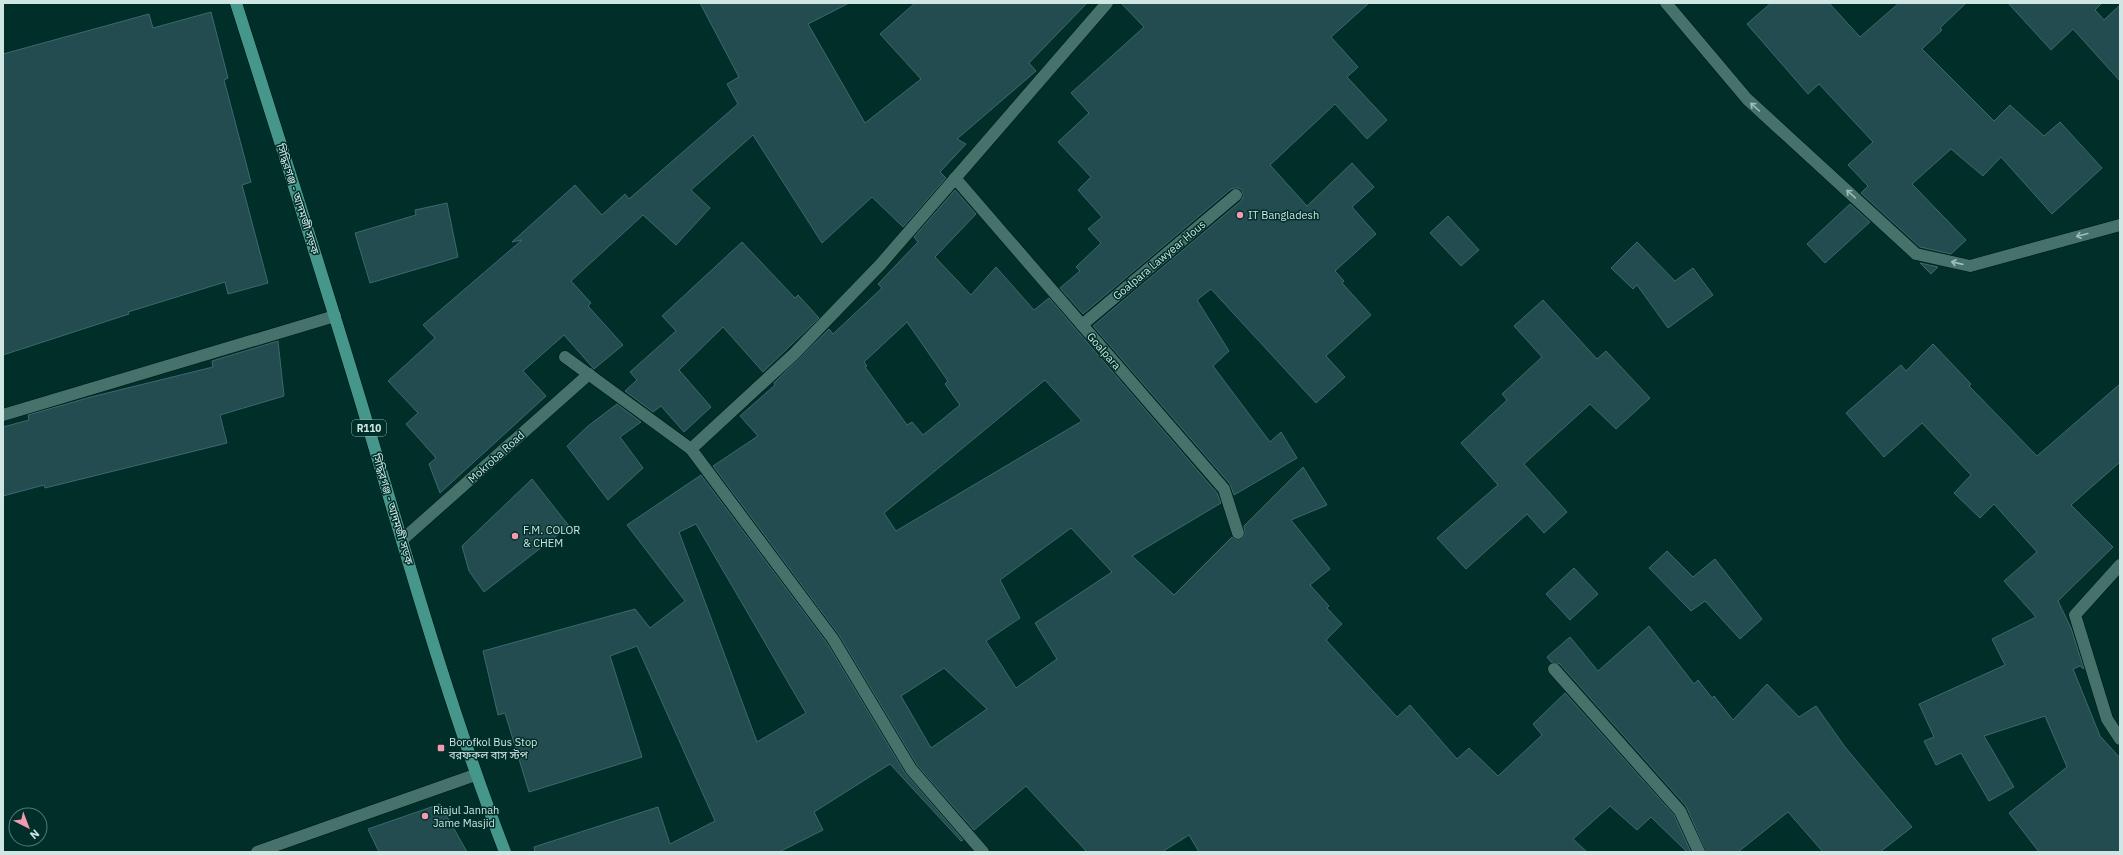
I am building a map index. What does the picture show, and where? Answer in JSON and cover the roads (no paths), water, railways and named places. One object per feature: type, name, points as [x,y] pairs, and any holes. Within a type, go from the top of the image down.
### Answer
[{"type":"main road","name":"সিদ্ধিরগঞ্জ - আদমজী সড়ক","points":[[236,3],[335,316],[475,776],[504,852]]},
{"type":"street","points":[[691,449],[794,354],[880,265],[1108,3]]},
{"type":"street","points":[[1666,3],[1747,99],[1916,254],[1970,266],[2120,225]]},
{"type":"street","name":"Goalpara","points":[[955,178],[1224,489],[1238,532]]},
{"type":"street","name":"Goalpara Lawyear Hous","points":[[1082,325],[1236,195]]},
{"type":"street","points":[[3,415],[335,316]]},
{"type":"street","points":[[564,357],[691,449],[833,639],[911,769],[983,852]]},
{"type":"street","name":"Mokroba Road","points":[[402,540],[589,374]]},
{"type":"street","points":[[2120,565],[2075,616],[2107,719],[2120,739]]},
{"type":"street","points":[[1554,669],[1680,811],[1699,852]]},
{"type":"street","points":[[257,852],[475,776]]},
{"type":"place","name":"IT Bangladesh","points":[[1240,215]]},
{"type":"place","name":"F.M. COLOR & CHEM","points":[[515,536]]},
{"type":"place","name":"Borofkol Bus Stop বরফকল বাস স্টপ","points":[[441,748]]},
{"type":"place","name":"Riajul Jannah Jame Masjid","points":[[425,816]]}]
